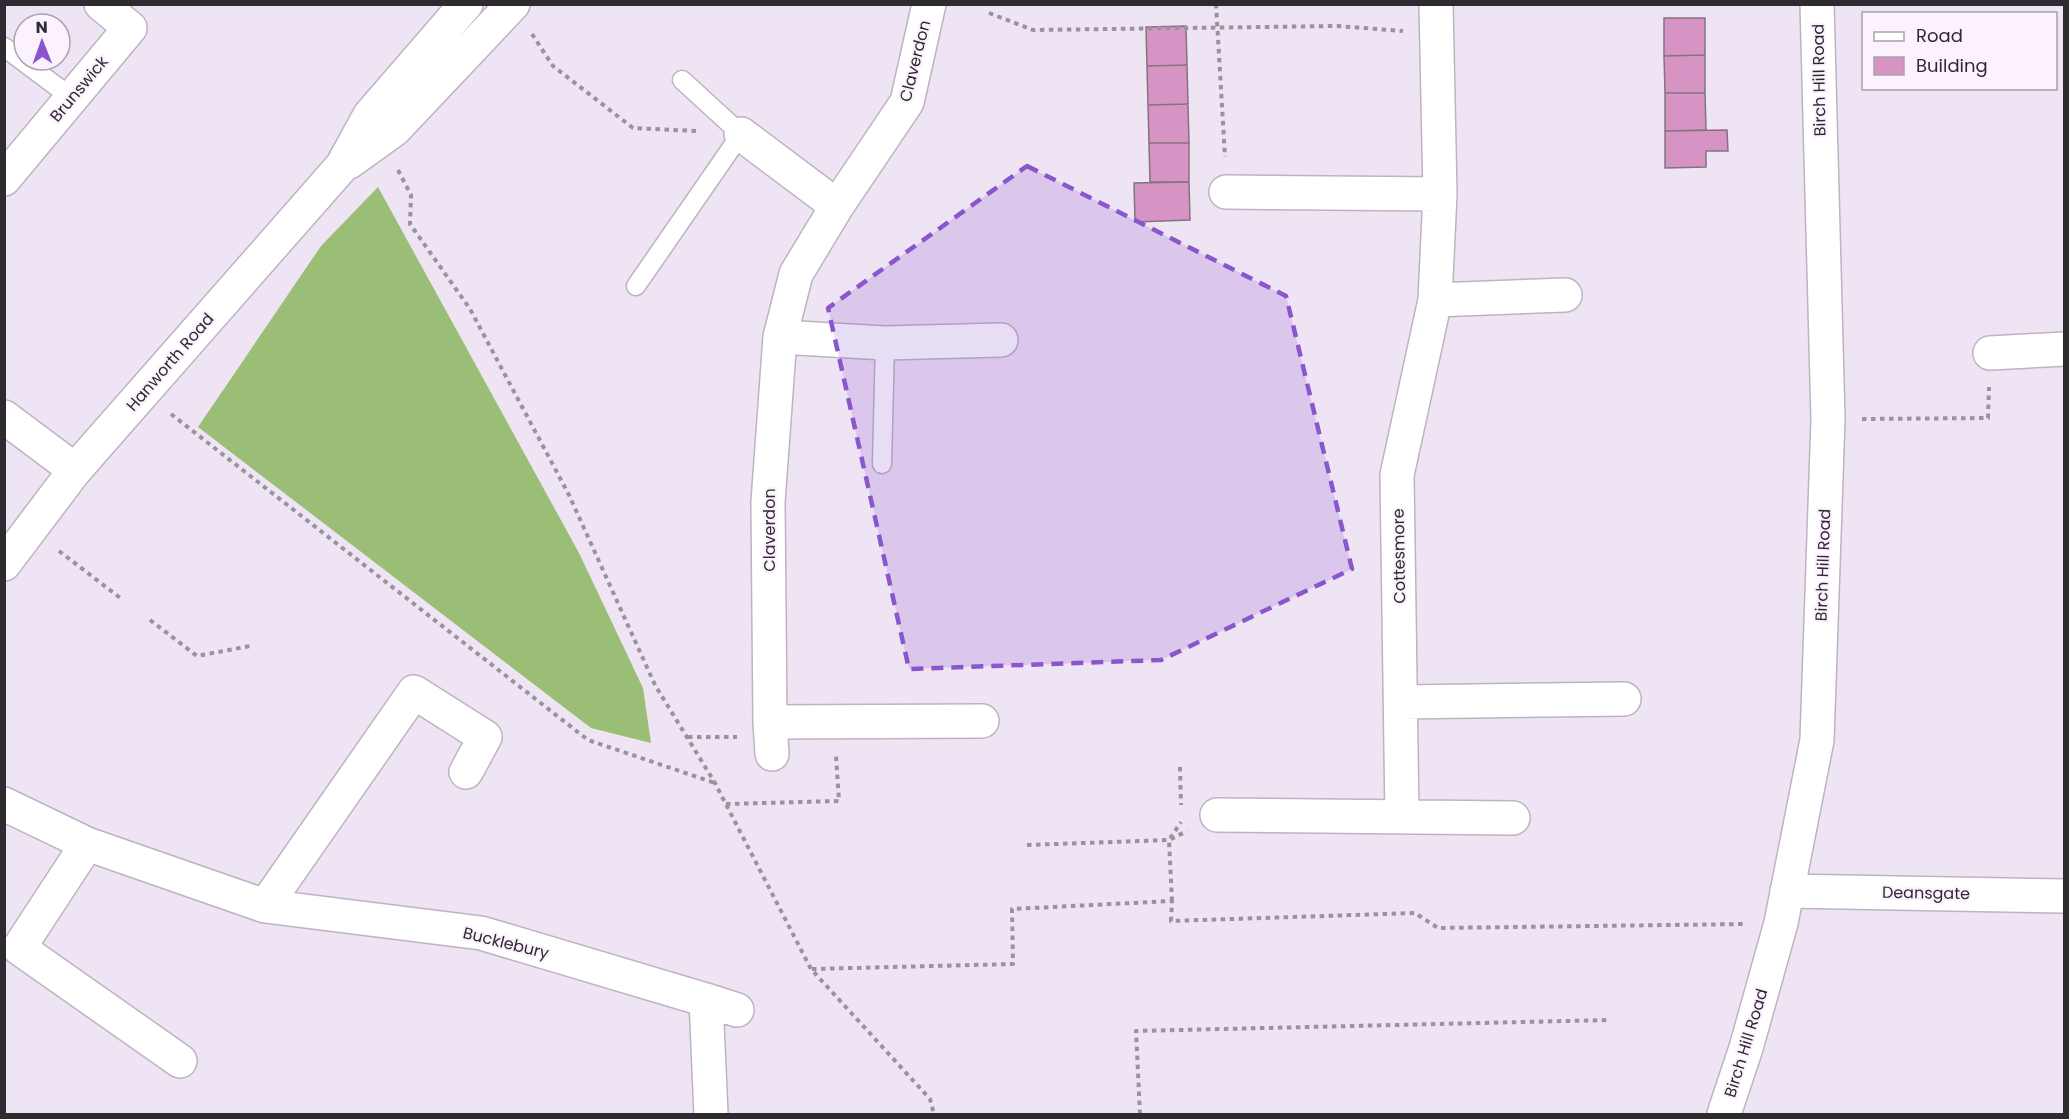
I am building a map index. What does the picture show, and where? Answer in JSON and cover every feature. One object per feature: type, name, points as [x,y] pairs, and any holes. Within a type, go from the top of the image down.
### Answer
[{"type":"street","name":"Brunswick","points":[[6,173],[130,28],[101,4]]},
{"type":"street","name":"Hanworth Road","points":[[4,564],[75,470],[342,166],[370,115],[466,4]]},
{"type":"street","name":"Claverdon","points":[[771,738],[768,502],[780,337],[796,274],[837,206],[908,102],[929,4]]},
{"type":"street","name":"Birch Hill Road","points":[[1724,1114],[1746,1048],[1780,923],[1817,740],[1828,419],[1817,4]]},
{"type":"street","name":"Hanworth Road","points":[[342,166],[395,129],[520,15]]},
{"type":"street","name":"Cottesmore","points":[[1402,817],[1397,475],[1435,300],[1440,194],[1436,19]]},
{"type":"street","points":[[741,134],[837,206]]},
{"type":"street","points":[[1226,192],[1440,194]]},
{"type":"street","points":[[1435,300],[1565,296]]},
{"type":"street","points":[[780,337],[885,343],[1001,340]]},
{"type":"street","points":[[1990,353],[2064,349]]},
{"type":"street","points":[[4,417],[75,470]]},
{"type":"street","points":[[265,906],[414,692],[485,737],[466,772]]},
{"type":"street","points":[[1401,702],[1624,699]]},
{"type":"street","points":[[771,738],[834,722],[982,721]]},
{"type":"street","name":"Bucklebury","points":[[4,804],[87,844],[265,906],[481,933],[737,1010]]},
{"type":"street","points":[[1217,815],[1513,818]]},
{"type":"street","points":[[87,844],[19,948],[180,1061]]},
{"type":"street","name":"Deansgate","points":[[1787,891],[2064,896]]},
{"type":"street","points":[[706,1000],[711,1114]]},
{"type":"lane","points":[[4,47],[72,98]]},
{"type":"lane","points":[[636,286],[741,134],[682,80]]},
{"type":"lane","points":[[882,464],[885,343]]},
{"type":"path","points":[[1216,4],[1226,192]]},
{"type":"path","points":[[989,13],[1034,30],[1337,26],[1436,19]]},
{"type":"path","points":[[520,15],[553,66],[633,128],[741,134]]},
{"type":"path","points":[[397,168],[411,195],[410,224],[470,309],[569,495],[655,685],[715,783],[811,969],[930,1099],[933,1114]]},
{"type":"path","points":[[1828,419],[1988,418],[1990,353]]},
{"type":"path","points":[[168,412],[588,740],[715,783]]},
{"type":"path","points":[[53,546],[123,600]]},
{"type":"path","points":[[150,620],[197,656],[250,646]]},
{"type":"path","points":[[726,804],[839,801],[834,722]]},
{"type":"path","points":[[687,737],[771,738]]},
{"type":"path","points":[[1180,767],[1181,824],[1169,840],[1171,921],[1415,913],[1438,928],[1780,923]]},
{"type":"path","points":[[1027,845],[1169,840],[1217,815]]},
{"type":"path","points":[[811,969],[1012,964],[1012,909],[1172,901]]},
{"type":"path","points":[[1140,1114],[1136,1031],[1609,1020]]},
{"type":"highlighted area","points":[[1027,166],[1286,296],[1352,569],[1161,660],[909,669],[828,308]]},
{"type":"green space","points":[[378,187],[579,553],[643,688],[651,743],[591,728],[198,427],[321,246]]},
{"type":"building","points":[[1664,18],[1705,18],[1705,55],[1664,56]]},
{"type":"building","points":[[1186,26],[1187,65],[1147,66],[1146,27]]},
{"type":"building","points":[[1705,55],[1705,93],[1665,93],[1664,56]]},
{"type":"building","points":[[1187,65],[1188,104],[1148,105],[1147,66]]},
{"type":"building","points":[[1665,93],[1705,93],[1706,130],[1665,131]]},
{"type":"building","points":[[1188,104],[1189,143],[1149,143],[1148,105]]},
{"type":"building","points":[[1727,130],[1728,151],[1706,151],[1706,167],[1665,168],[1665,131]]},
{"type":"building","points":[[1149,143],[1189,143],[1189,182],[1150,182]]},
{"type":"building","points":[[1189,182],[1190,220],[1135,222],[1134,183]]}]
